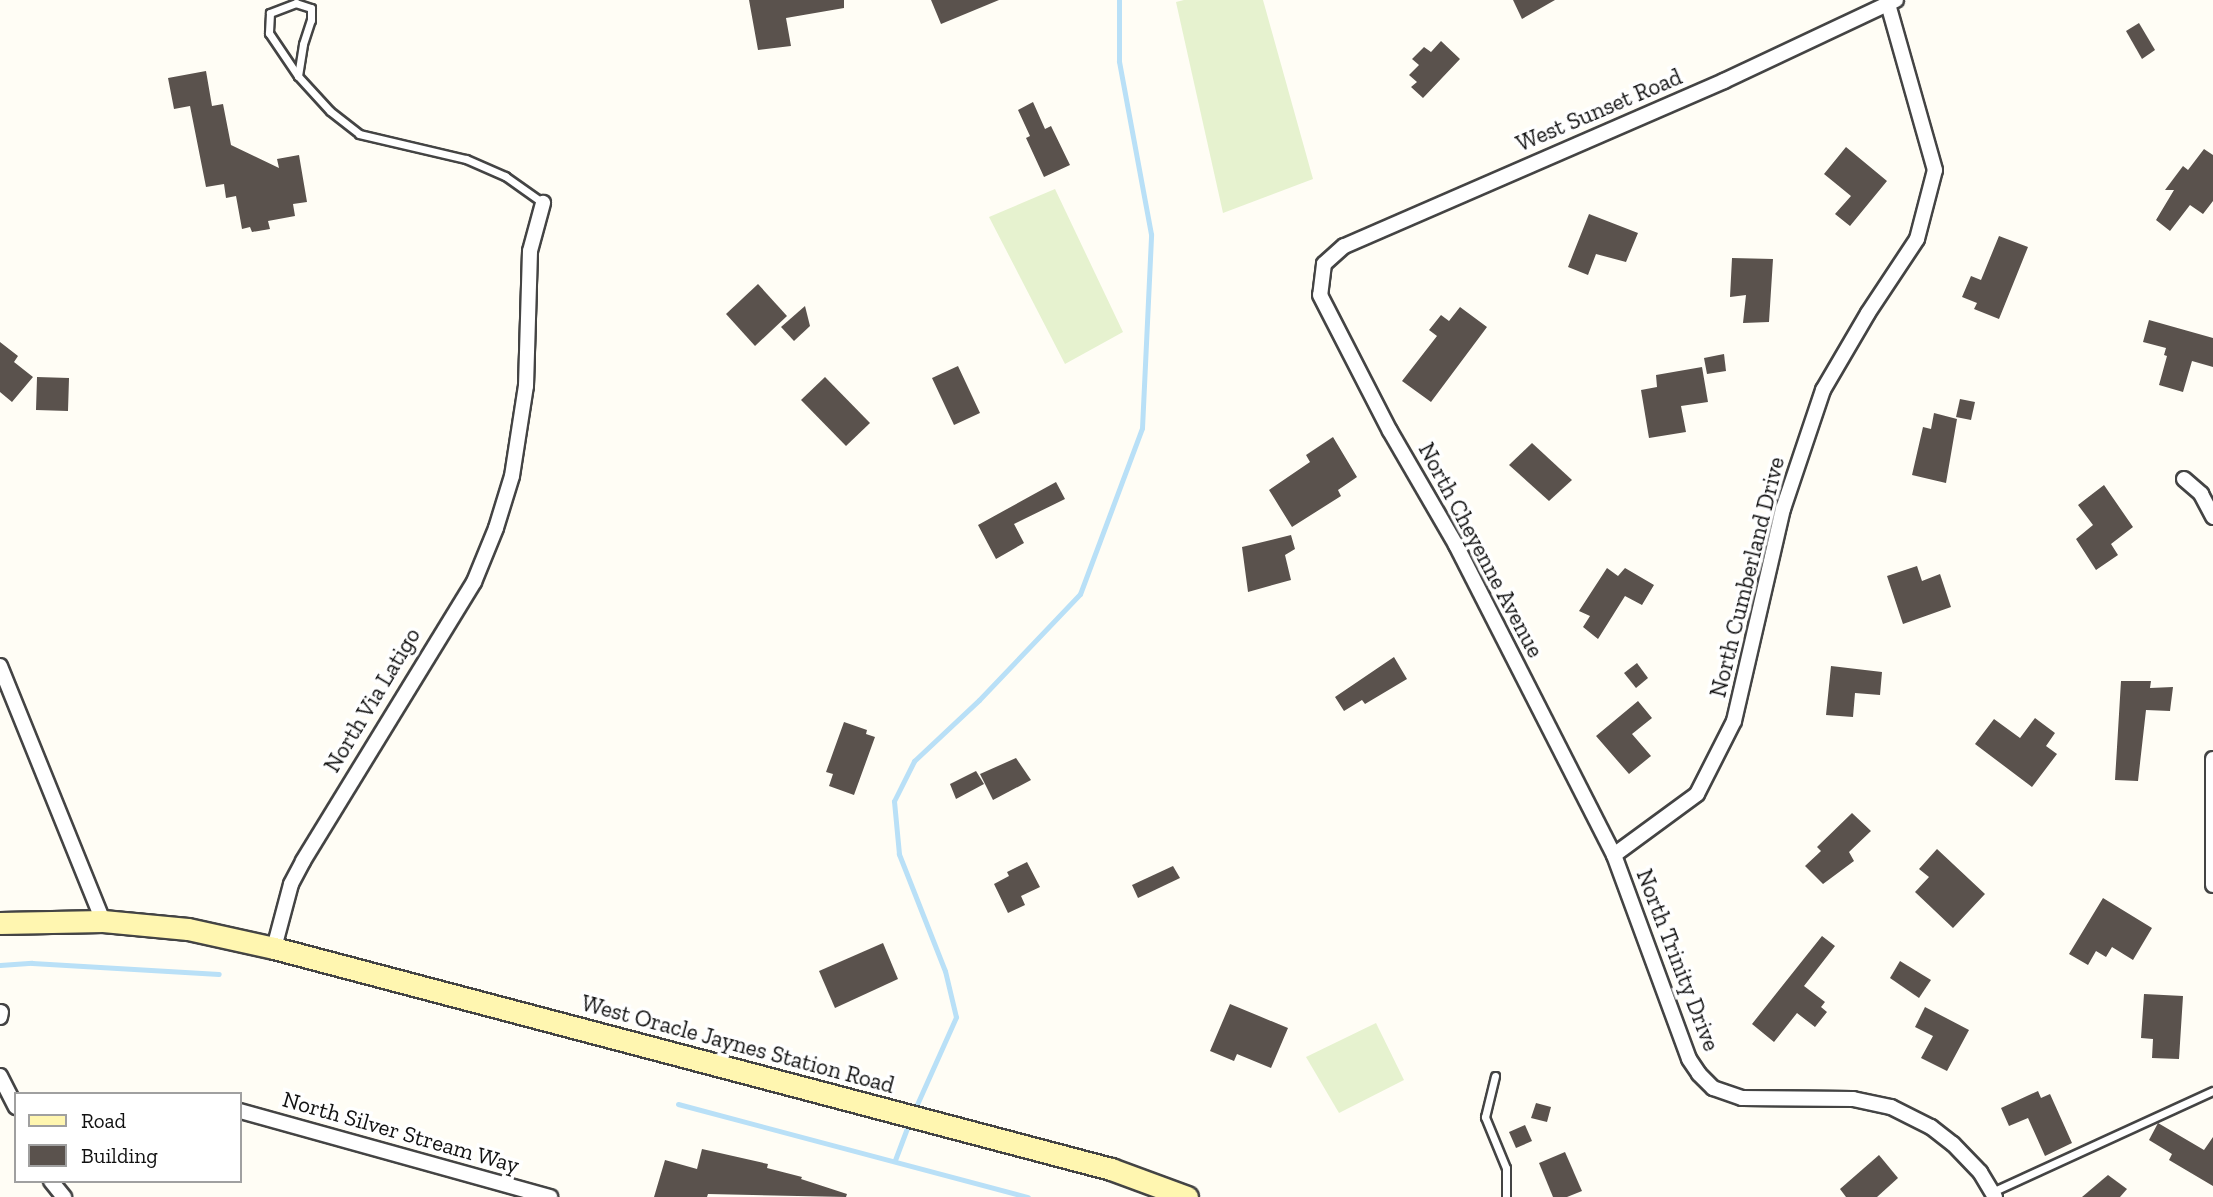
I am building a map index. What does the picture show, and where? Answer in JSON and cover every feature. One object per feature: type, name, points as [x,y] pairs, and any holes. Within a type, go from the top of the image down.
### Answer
[{"type":"street","name":"West Sunset Road","points":[[1324,264],[1344,246],[1724,81],[1892,2]]},
{"type":"street","name":"North Cumberland Drive","points":[[1614,855],[1697,794],[1734,721],[1783,509],[1822,390],[1917,239],[1935,170],[1892,2]]},
{"type":"street","name":"North Via Latigo","points":[[274,948],[291,884],[303,861],[474,582],[496,528],[512,476],[526,387],[530,251],[543,203]]},
{"type":"street","name":"North Cheyenne Avenue","points":[[1324,264],[1320,295],[1391,431],[1457,545],[1614,855]]},
{"type":"street","points":[[2184,479],[2201,494],[2213,517]]},
{"type":"street","points":[[0,666],[103,920]]},
{"type":"street","points":[[2213,759],[2213,885]]},
{"type":"street","name":"North Trinity Drive","points":[[1614,855],[1689,1059],[1713,1088],[1742,1098],[1853,1099],[1891,1107],[1931,1127],[1953,1144],[1980,1172],[1994,1194]]},
{"type":"street","points":[[0,923],[103,920],[188,929],[274,948]]},
{"type":"street","name":"West Oracle Jaynes Station Road","points":[[274,948],[1111,1169],[1187,1197]]},
{"type":"street","points":[[0,1076],[14,1103]]},
{"type":"street","name":"North Silver Stream Way","points":[[242,1112],[533,1195],[550,1197]]},
{"type":"street","points":[[53,1183],[64,1197]]},
{"type":"lane","points":[[298,76],[311,8],[296,3],[270,13],[269,33],[298,76],[330,111],[359,134],[466,159],[505,176],[543,203]]},
{"type":"lane","points":[[1495,1076],[1485,1117],[1506,1168],[1506,1197]]},
{"type":"lane","points":[[1994,1194],[2213,1091]]},
{"type":"green space","points":[[1263,0],[1313,179],[1223,213],[1176,2]]},
{"type":"green space","points":[[1055,189],[1123,332],[1065,364],[989,217]]},
{"type":"green space","points":[[1376,1023],[1404,1080],[1339,1113],[1306,1057]]},
{"type":"building","points":[[749,0],[844,0],[844,8],[786,18],[791,46],[758,50]]},
{"type":"building","points":[[931,0],[999,0],[941,24]]},
{"type":"building","points":[[1513,0],[1555,0],[1522,19]]},
{"type":"building","points":[[2139,23],[2155,50],[2142,59],[2126,31]]},
{"type":"building","points":[[1441,41],[1460,59],[1423,98],[1411,87],[1417,82],[1409,75],[1419,65],[1412,59],[1424,47],[1431,52]]},
{"type":"building","points":[[206,71],[212,106],[223,104],[231,145],[279,168],[277,159],[299,155],[307,202],[293,204],[295,216],[268,221],[270,229],[252,232],[250,227],[242,229],[236,196],[226,198],[224,184],[206,187],[190,106],[174,109],[168,78]]},
{"type":"building","points":[[1033,102],[1045,129],[1051,126],[1070,165],[1044,177],[1026,138],[1030,136],[1018,110]]},
{"type":"building","points":[[1846,147],[1887,181],[1850,226],[1835,214],[1851,196],[1824,174]]},
{"type":"building","points":[[2204,149],[2213,155],[2213,201],[2203,214],[2190,205],[2170,231],[2156,220],[2174,190],[2165,190],[2183,166],[2188,170]]},
{"type":"building","points":[[1589,214],[1638,233],[1626,262],[1596,254],[1588,275],[1568,267]]},
{"type":"building","points":[[1999,236],[2028,247],[1999,319],[1974,309],[1977,303],[1962,297],[1971,276],[1981,280]]},
{"type":"building","points":[[1732,258],[1773,259],[1769,322],[1743,323],[1746,295],[1730,297]]},
{"type":"building","points":[[758,284],[787,316],[755,346],[726,314]]},
{"type":"building","points":[[805,306],[810,326],[794,341],[781,327]]},
{"type":"building","points":[[1460,307],[1487,327],[1431,402],[1402,381],[1437,336],[1429,330],[1441,315],[1449,321]]},
{"type":"building","points":[[2149,320],[2213,338],[2213,367],[2192,361],[2183,392],[2159,385],[2167,356],[2164,355],[2166,348],[2143,342]]},
{"type":"building","points":[[0,342],[18,356],[14,362],[33,377],[12,402],[0,392]]},
{"type":"building","points":[[1724,354],[1726,371],[1707,374],[1704,358]]},
{"type":"building","points":[[958,366],[980,413],[954,425],[932,378]]},
{"type":"building","points":[[1702,367],[1708,402],[1681,406],[1686,432],[1649,438],[1641,390],[1657,387],[1656,375]]},
{"type":"building","points":[[37,377],[69,378],[68,411],[36,410]]},
{"type":"building","points":[[825,377],[870,423],[846,446],[801,400]]},
{"type":"building","points":[[1960,399],[1975,402],[1971,420],[1956,417]]},
{"type":"building","points":[[1934,413],[1957,419],[1946,483],[1912,475],[1923,427],[1931,429]]},
{"type":"building","points":[[1333,437],[1357,477],[1338,490],[1341,496],[1292,527],[1269,490],[1310,462],[1306,455]]},
{"type":"building","points":[[1532,443],[1572,480],[1549,501],[1509,465]]},
{"type":"building","points":[[1056,482],[1065,499],[1014,524],[1024,543],[996,559],[978,525]]},
{"type":"building","points":[[2104,485],[2133,527],[2111,544],[2118,555],[2096,570],[2076,539],[2093,525],[2078,505]]},
{"type":"building","points":[[1291,535],[1295,549],[1285,555],[1291,580],[1248,592],[1242,547]]},
{"type":"building","points":[[1917,566],[1922,581],[1940,574],[1951,607],[1903,624],[1887,576]]},
{"type":"building","points":[[1607,568],[1618,576],[1625,568],[1654,585],[1642,605],[1625,596],[1598,639],[1583,627],[1590,616],[1579,611]]},
{"type":"building","points":[[1394,657],[1407,679],[1365,704],[1362,700],[1344,711],[1335,697]]},
{"type":"building","points":[[1637,663],[1648,678],[1636,688],[1624,673]]},
{"type":"building","points":[[1831,666],[1882,672],[1880,695],[1855,693],[1853,717],[1826,715]]},
{"type":"building","points":[[2121,681],[2151,681],[2150,688],[2173,687],[2170,711],[2146,710],[2138,781],[2115,780]]},
{"type":"building","points":[[1638,701],[1652,718],[1632,734],[1651,756],[1629,774],[1596,736]]},
{"type":"building","points":[[2035,718],[2055,733],[2046,746],[2057,754],[2032,787],[1975,744],[1994,719],[2020,738]]},
{"type":"building","points":[[844,722],[867,730],[866,734],[875,737],[854,795],[829,786],[833,774],[826,772]]},
{"type":"building","points":[[1016,758],[1031,780],[993,800],[980,774]]},
{"type":"building","points":[[976,771],[984,784],[956,799],[950,784]]},
{"type":"building","points":[[1852,813],[1871,831],[1849,852],[1854,861],[1823,884],[1805,866],[1821,851],[1817,847]]},
{"type":"building","points":[[1937,849],[1985,894],[1953,928],[1915,892],[1929,877],[1919,869]]},
{"type":"building","points":[[1027,862],[1040,887],[1021,896],[1025,905],[1008,913],[994,884],[1009,876],[1007,872]]},
{"type":"building","points":[[1173,866],[1180,878],[1138,898],[1132,885]]},
{"type":"building","points":[[2103,898],[2152,928],[2133,960],[2112,947],[2106,957],[2096,951],[2088,965],[2069,954]]},
{"type":"building","points":[[1822,936],[1835,946],[1804,986],[1825,1002],[1821,1007],[1827,1012],[1815,1027],[1797,1013],[1774,1042],[1752,1024]]},
{"type":"building","points":[[883,943],[898,979],[835,1008],[819,971]]},
{"type":"building","points":[[1900,961],[1931,980],[1919,998],[1890,978]]},
{"type":"building","points":[[2144,994],[2183,996],[2179,1059],[2152,1058],[2153,1039],[2141,1038]]},
{"type":"building","points":[[1230,1004],[1288,1028],[1271,1068],[1237,1054],[1234,1061],[1210,1051]]},
{"type":"building","points":[[1925,1007],[1969,1030],[1947,1071],[1921,1058],[1933,1036],[1915,1027]]},
{"type":"building","points":[[2038,1091],[2041,1098],[2050,1094],[2072,1143],[2045,1156],[2028,1118],[2009,1126],[2001,1108]]},
{"type":"building","points":[[1536,1103],[1551,1107],[1547,1122],[1531,1118]]},
{"type":"building","points":[[2158,1123],[2204,1150],[2213,1137],[2213,1186],[2169,1160],[2172,1154],[2149,1140]]},
{"type":"building","points":[[1525,1125],[1532,1141],[1516,1148],[1509,1132]]},
{"type":"building","points":[[702,1149],[768,1164],[767,1168],[802,1177],[801,1179],[847,1194],[846,1197],[708,1194],[707,1197],[654,1197],[665,1160],[697,1169]]},
{"type":"building","points":[[1565,1152],[1582,1191],[1567,1197],[1553,1197],[1539,1163]]},
{"type":"building","points":[[1879,1155],[1898,1178],[1877,1197],[1846,1197],[1840,1189]]},
{"type":"building","points":[[2108,1175],[2127,1189],[2120,1197],[2082,1197]]},
{"type":"waterway","points":[[914,1111],[956,1017],[945,971],[899,854],[894,801],[914,761],[979,700],[1080,594],[1142,428],[1151,234],[1119,61],[1119,0]]},
{"type":"waterway","points":[[0,965],[32,963],[219,974]]},
{"type":"waterway","points":[[678,1104],[1028,1197]]},
{"type":"waterway","points":[[895,1160],[910,1120]]}]
